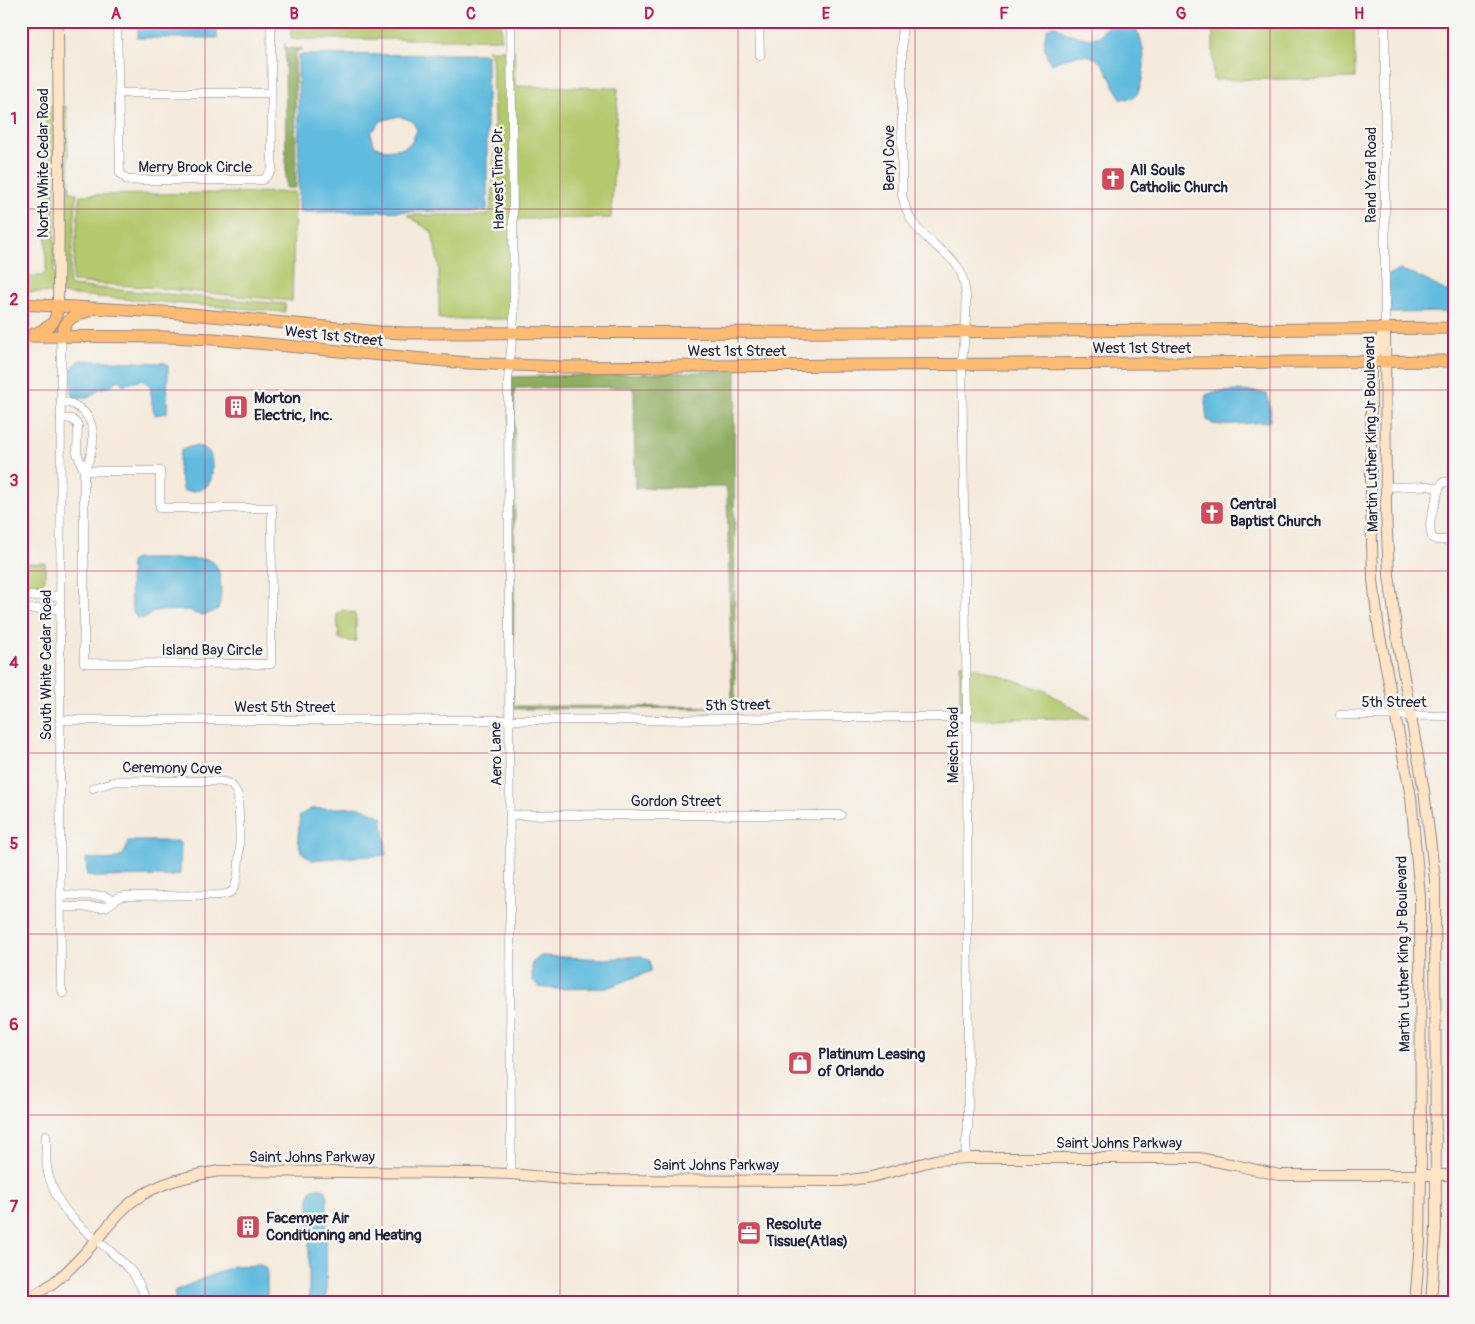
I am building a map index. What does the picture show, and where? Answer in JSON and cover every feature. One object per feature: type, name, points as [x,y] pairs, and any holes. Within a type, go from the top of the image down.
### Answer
[{"type":"main road","name":"North White Cedar Road","points":[[58,21],[58,305]]},
{"type":"main road","name":"West 1st Street","points":[[21,304],[180,313],[380,332],[513,334],[1454,328]]},
{"type":"main road","points":[[25,336],[49,327],[55,321],[58,305]]},
{"type":"main road","points":[[61,336],[67,320],[75,315],[98,308]]},
{"type":"main road","name":"Martin Luther King Jr Boulevard","points":[[1385,328],[1386,487],[1389,575],[1398,643],[1429,821],[1435,879],[1436,1228],[1431,1303]]},
{"type":"main road","name":"Martin Luther King Jr Boulevard","points":[[1385,328],[1371,362],[1373,580],[1379,630],[1410,798],[1420,896],[1421,1176],[1420,1243],[1415,1303]]},
{"type":"main road","name":"West 1st Street","points":[[25,336],[214,339],[412,358],[564,367],[1454,361]]},
{"type":"main road","points":[[1420,976],[1427,978],[1430,984],[1430,1032],[1436,1042]]},
{"type":"main road","name":"Saint Johns Parkway","points":[[21,1301],[48,1288],[64,1275],[78,1262],[119,1213],[133,1201],[160,1185],[183,1178],[219,1171],[511,1174],[575,1180],[842,1181],[872,1177],[935,1160],[966,1158],[1199,1158],[1235,1164],[1279,1175],[1454,1176]]},
{"type":"street","name":"Merry Brook Circle","points":[[117,21],[120,173],[126,180],[263,180],[272,170],[271,21]]},
{"type":"street","name":"Harvest Time Dr.","points":[[511,21],[513,334]]},
{"type":"street","points":[[759,21],[760,56]]},
{"type":"street","name":"Beryl Cove","points":[[902,21],[902,195],[908,214],[918,228],[956,263],[964,279],[966,289],[965,332]]},
{"type":"street","name":"Rand Yard Road","points":[[1385,21],[1385,328]]},
{"type":"street","points":[[119,93],[272,92]]},
{"type":"street","name":"Meisch Road","points":[[965,332],[962,364],[967,717],[968,1128],[966,1158]]},
{"type":"street","name":"Aero Lane","points":[[511,1174],[508,380],[513,334]]},
{"type":"street","name":"South White Cedar Road","points":[[61,336],[60,720],[61,986],[63,993]]},
{"type":"street","name":"Island Bay Circle","points":[[61,401],[75,405],[83,411],[92,425],[91,458],[84,471]]},
{"type":"street","name":"Island Bay Circle","points":[[61,418],[72,419],[78,426],[77,453],[84,471],[84,663],[271,664],[272,508],[160,508],[160,471],[84,471]]},
{"type":"street","points":[[1454,482],[1443,482],[1438,488],[1432,511],[1430,531],[1432,538],[1437,540],[1454,540]]},
{"type":"street","points":[[1386,487],[1428,486],[1438,488]]},
{"type":"street","points":[[21,596],[60,596]]},
{"type":"street","points":[[21,609],[60,609]]},
{"type":"street","name":"5th Street","points":[[1340,715],[1447,716]]},
{"type":"street","name":"5th Street","points":[[510,720],[967,717]]},
{"type":"street","name":"West 5th Street","points":[[60,720],[510,720]]},
{"type":"street","name":"Ceremony Cove","points":[[61,907],[106,907],[119,897],[124,896],[222,895],[232,892],[235,887],[239,865],[238,796],[234,786],[228,782],[212,781],[116,781],[93,788]]},
{"type":"street","name":"Gordon Street","points":[[511,815],[842,815]]},
{"type":"street","name":"Ceremony Cove","points":[[61,894],[105,896],[114,901]]},
{"type":"street","points":[[91,895],[92,907]]},
{"type":"street","points":[[46,1135],[48,1176],[52,1189],[60,1203],[70,1217],[122,1261],[138,1282],[148,1303]]},
{"type":"green space","points":[[291,21],[501,21],[501,39],[291,39]]},
{"type":"green space","points":[[1213,21],[1354,21],[1355,78],[1213,80]]},
{"type":"green space","points":[[285,43],[286,48],[303,49],[295,54],[296,188],[286,188]]},
{"type":"green space","points":[[487,50],[514,50],[515,86],[618,88],[611,218],[514,219],[514,319],[439,319],[439,267],[432,232],[407,215],[487,215],[490,213],[494,175],[494,136],[492,58]]},
{"type":"green space","points":[[46,106],[55,106],[54,293],[21,292],[21,276],[42,276],[46,272]]},
{"type":"green space","points":[[62,106],[66,106],[70,192],[77,193],[69,284],[71,286],[285,304],[285,312],[62,294]]},
{"type":"green space","points":[[295,192],[292,301],[72,282],[80,195]]},
{"type":"green space","points":[[736,371],[736,405],[734,409],[735,708],[512,709],[509,377]],"holes":[[[631,387],[634,391],[635,488],[724,487],[727,490],[732,705],[729,707],[515,706],[513,703],[514,390],[517,388]]]},
{"type":"green space","points":[[21,563],[45,563],[45,580],[39,585],[21,585]]},
{"type":"green space","points":[[343,610],[354,613],[356,618],[356,640],[354,642],[339,639],[337,614]]},
{"type":"green space","points":[[960,664],[966,664],[1044,690],[1089,718],[960,719]]},
{"type":"water","points":[[138,21],[217,21],[217,38],[138,38]]},
{"type":"water","points":[[1112,21],[1131,21],[1139,35],[1143,51],[1144,67],[1140,88],[1129,99],[1121,98],[1108,73],[1097,59],[1083,55],[1052,64],[1045,52],[1044,43],[1047,29],[1053,25],[1066,33],[1089,39],[1099,36]]},
{"type":"water","points":[[487,54],[487,211],[299,212],[298,55]],"holes":[[[399,116],[412,121],[417,130],[412,142],[404,148],[385,150],[374,145],[371,133],[381,121]]]},
{"type":"water","points":[[1400,270],[1414,274],[1446,291],[1454,290],[1454,312],[1388,313],[1388,275]]},
{"type":"water","points":[[80,360],[165,363],[168,365],[167,413],[155,415],[150,386],[141,379],[123,385],[119,380],[115,381],[112,386],[99,389],[90,397],[74,397],[72,394],[72,368]]},
{"type":"water","points":[[1241,391],[1267,394],[1271,412],[1269,422],[1221,425],[1213,424],[1207,420],[1206,395],[1214,392]]},
{"type":"water","points":[[194,446],[206,449],[210,454],[211,480],[206,487],[197,491],[184,491],[181,487],[183,485],[179,472],[179,458],[182,449]]},
{"type":"water","points":[[136,559],[206,559],[213,562],[219,571],[220,578],[221,592],[218,609],[204,615],[196,614],[190,610],[154,611],[146,618],[137,618],[132,606],[130,591],[131,561]]},
{"type":"water","points":[[360,807],[382,817],[387,855],[312,860],[301,852],[298,838],[300,815],[311,809]]},
{"type":"water","points":[[128,841],[178,841],[181,844],[180,874],[173,876],[93,877],[87,875],[86,858],[107,860],[118,858],[126,849]]},
{"type":"water","points":[[541,956],[607,959],[641,956],[650,961],[651,971],[607,988],[556,989],[539,987],[533,981],[532,963]]},
{"type":"water","points":[[323,1188],[327,1192],[326,1303],[309,1303],[309,1196],[311,1190]]},
{"type":"water","points":[[260,1265],[265,1267],[267,1271],[267,1303],[176,1303],[174,1291],[233,1266]]},
{"type":"place","name":"All Souls Catholic Church","points":[[1113,179]]},
{"type":"place","name":"Morton Electric, Inc.","points":[[236,407]]},
{"type":"place","name":"Central Baptist Church","points":[[1212,513]]},
{"type":"place","name":"Platinum Leasing of Orlando","points":[[800,1063]]},
{"type":"place","name":"Facemyer Air Conditioning and Heating","points":[[248,1227]]},
{"type":"place","name":"Resolute Tissue(Atlas)","points":[[749,1233]]}]
